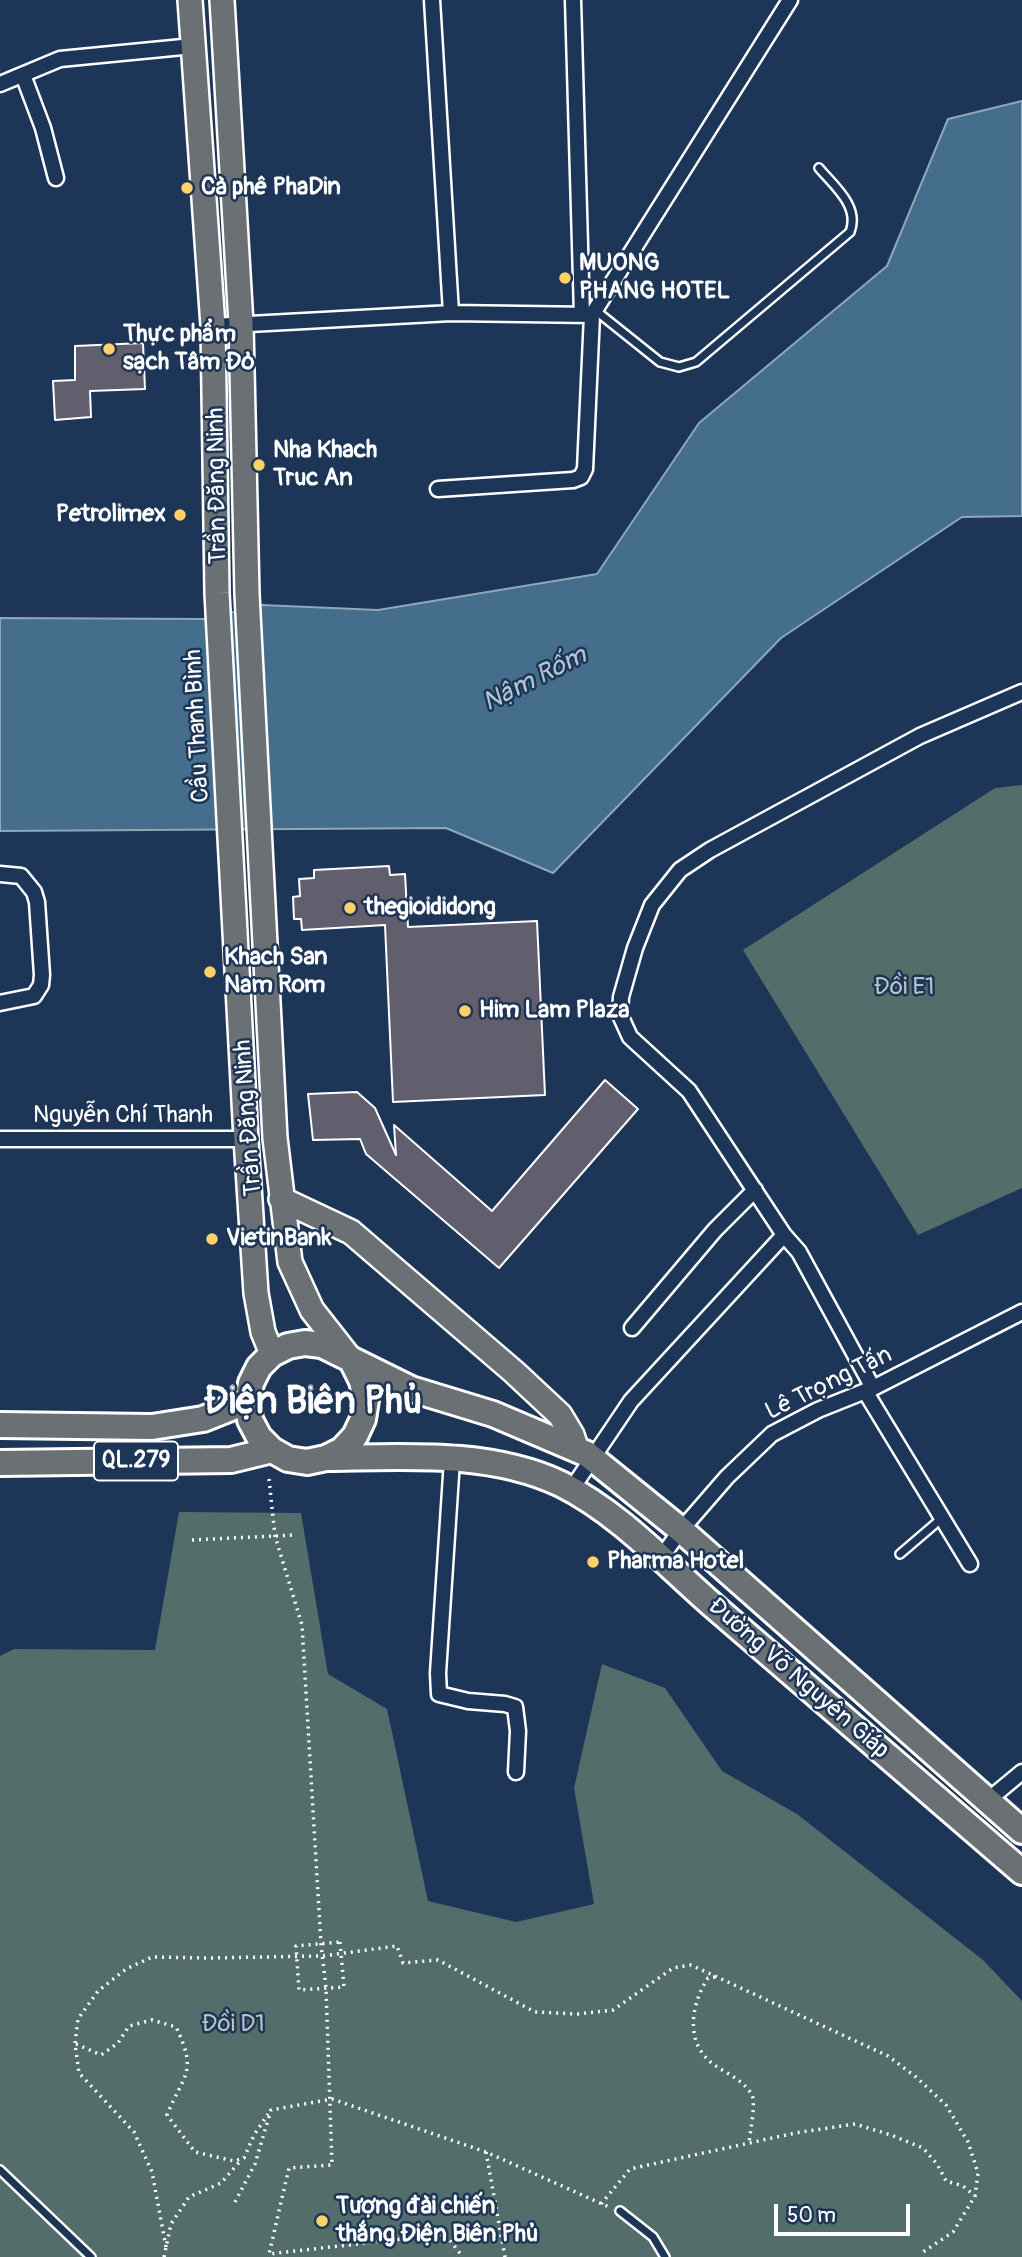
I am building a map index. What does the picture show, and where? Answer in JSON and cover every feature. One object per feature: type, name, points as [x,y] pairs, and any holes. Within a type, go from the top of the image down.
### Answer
[{"type":"highway","points":[[305,1343],[323,1345],[352,1361],[362,1381],[366,1400],[363,1419],[355,1436],[342,1450],[326,1458],[307,1462],[288,1459],[272,1450],[259,1437],[250,1420],[248,1401],[251,1382],[259,1367],[272,1354],[288,1346],[305,1343]]},
{"type":"highway","name":"Đường Võ Nguyên Giáp","points":[[352,1361],[411,1389],[493,1414],[584,1454],[681,1530],[1022,1831]]},
{"type":"highway","name":"QL.279","points":[[0,1425],[152,1427],[203,1419],[248,1401]]},
{"type":"highway","name":"QL.279","points":[[0,1463],[231,1460],[272,1450]]},
{"type":"highway","name":"Đường Võ Nguyên Giáp","points":[[326,1458],[411,1457],[499,1464],[571,1490],[613,1515],[660,1559],[1022,1872]]},
{"type":"main road","name":"Trần Đăng Ninh","points":[[190,0],[213,326],[217,593]]},
{"type":"main road","name":"Trần Đăng Ninh","points":[[222,0],[241,324],[247,594],[275,1138],[290,1262],[312,1310],[352,1361]]},
{"type":"main road","name":"Cầu Thanh Bình","points":[[217,593],[231,856]]},
{"type":"main road","name":"Trần Đăng Ninh","points":[[231,856],[256,1293],[262,1332],[272,1354]]},
{"type":"main road","points":[[246,1139],[275,1138]]},
{"type":"main road","points":[[281,1199],[351,1232],[560,1415],[584,1454]]},
{"type":"street","points":[[432,0],[451,313]]},
{"type":"street","points":[[438,489],[573,480],[581,477],[585,469],[590,314],[573,0]]},
{"type":"street","points":[[590,314],[790,0]]},
{"type":"street","points":[[0,84],[61,60],[193,46]]},
{"type":"street","points":[[23,75],[43,128],[56,178]]},
{"type":"street","points":[[213,326],[451,313],[590,314]]},
{"type":"street","points":[[970,1564],[869,1389],[799,1252],[784,1235],[690,1091],[629,1037],[620,1016],[621,997],[635,948],[652,905],[680,870],[710,850],[920,736],[1022,692]]},
{"type":"street","points":[[0,874],[21,876],[34,891],[42,975],[41,985],[34,996],[0,1003]]},
{"type":"street","name":"Nguyễn Chí Thanh","points":[[0,1139],[246,1139]]},
{"type":"street","points":[[632,1328],[715,1230],[755,1190]]},
{"type":"street","points":[[571,1490],[584,1454],[784,1235]]},
{"type":"street","name":"Lê Trọng Tấn","points":[[660,1559],[727,1477],[772,1434],[818,1409],[869,1389],[1022,1312]]},
{"type":"street","points":[[452,1460],[438,1673],[439,1694],[514,1707],[518,1731],[516,1772]]},
{"type":"street","points":[[987,1801],[1022,1772]]},
{"type":"lane","points":[[590,314],[660,362],[679,367],[696,362],[850,232],[853,221],[851,208],[819,168]]},
{"type":"lane","points":[[900,1554],[942,1518]]},
{"type":"lane","points":[[0,2170],[91,2257]]},
{"type":"lane","points":[[620,2211],[653,2238],[665,2257]]},
{"type":"path","points":[[268,1479],[275,1536],[302,1625],[332,2099],[332,2165],[289,2168],[269,2254],[445,2234],[463,2257]]},
{"type":"path","points":[[192,1540],[294,1535]]},
{"type":"path","points":[[340,1942],[344,1987],[299,1990],[296,1946],[321,1944],[340,1942]]},
{"type":"path","points":[[166,2247],[162,2213],[152,2172],[134,2133],[79,2073],[75,2044],[78,2019],[98,1991],[126,1969],[152,1957],[322,1956],[397,1946],[403,1963],[438,1960],[535,2012],[578,2014],[613,2010],[673,1968],[691,1965],[888,2056],[946,2105],[968,2142],[978,2173],[975,2196],[954,2232],[919,2253]]},
{"type":"path","points":[[718,1977],[709,1978],[695,2001],[694,2032],[703,2054],[744,2084],[753,2098],[749,2143]]},
{"type":"path","points":[[75,2044],[101,2055],[118,2043],[129,2025],[152,2020],[176,2027],[188,2051],[188,2073],[167,2115],[195,2152],[234,2161],[244,2158]]},
{"type":"path","points":[[164,2257],[170,2224],[189,2197],[220,2183],[244,2158],[254,2135],[271,2110],[332,2099],[486,2152],[620,2211]]},
{"type":"path","points":[[235,2202],[255,2164],[271,2110]]},
{"type":"path","points":[[601,2204],[630,2169],[795,2133],[855,2124],[923,2148],[937,2164],[946,2181],[963,2186],[975,2196]]},
{"type":"path","points":[[486,2152],[505,2257]]},
{"type":"green space","name":"Đồi E1","points":[[1022,785],[1022,1188],[918,1235],[743,950],[995,788]]},
{"type":"green space","name":"Đồi D1","points":[[179,1512],[301,1513],[328,1674],[387,1709],[428,1901],[516,1922],[594,1904],[574,1788],[602,1664],[665,1688],[722,1771],[797,1814],[983,1960],[1022,2001],[1022,2257],[0,2257],[0,1656],[14,1649],[155,1650]]},
{"type":"water","name":"Nậm Rốm","points":[[1022,101],[1022,516],[962,517],[781,638],[553,873],[446,828],[0,831],[0,618],[206,619],[262,605],[378,610],[597,574],[699,423],[887,266],[948,119]]},
{"type":"building","points":[[143,343],[145,389],[90,391],[91,417],[55,420],[53,381],[75,380],[75,346]]},
{"type":"building","name":"Him Lam Plaza","points":[[389,866],[390,875],[405,874],[408,927],[537,921],[545,1095],[393,1102],[385,925],[302,930],[301,919],[294,919],[293,897],[300,896],[299,879],[314,878],[314,870]]},
{"type":"building","points":[[605,1080],[638,1109],[499,1268],[366,1154],[360,1139],[313,1140],[308,1094],[357,1092],[375,1108],[396,1155],[394,1125],[492,1211]]},
{"type":"place","name":"Cà phê PhaDin","points":[[187,188]]},
{"type":"place","name":"MUONG PHANG HOTEL","points":[[565,278]]},
{"type":"place","name":"Thực phẩm sạch Tâm Đỏ","points":[[109,349]]},
{"type":"place","name":"Nha Khach Truc An","points":[[259,465]]},
{"type":"place","name":"Petrolimex","points":[[180,515]]},
{"type":"place","name":"thegioididong","points":[[350,908]]},
{"type":"place","name":"Khach San Nam Rom","points":[[210,972]]},
{"type":"place","name":"Him Lam Plaza","points":[[465,1011]]},
{"type":"place","name":"VietinBank","points":[[212,1239]]},
{"type":"place","name":"Pharma Hotel","points":[[593,1562]]},
{"type":"place","name":"Tượng đài chiến thắng Điện Biên Phủ","points":[[322,2221]]},
{"type":"district","name":"Điện Biên Phủ","points":[[313,1403]]}]
